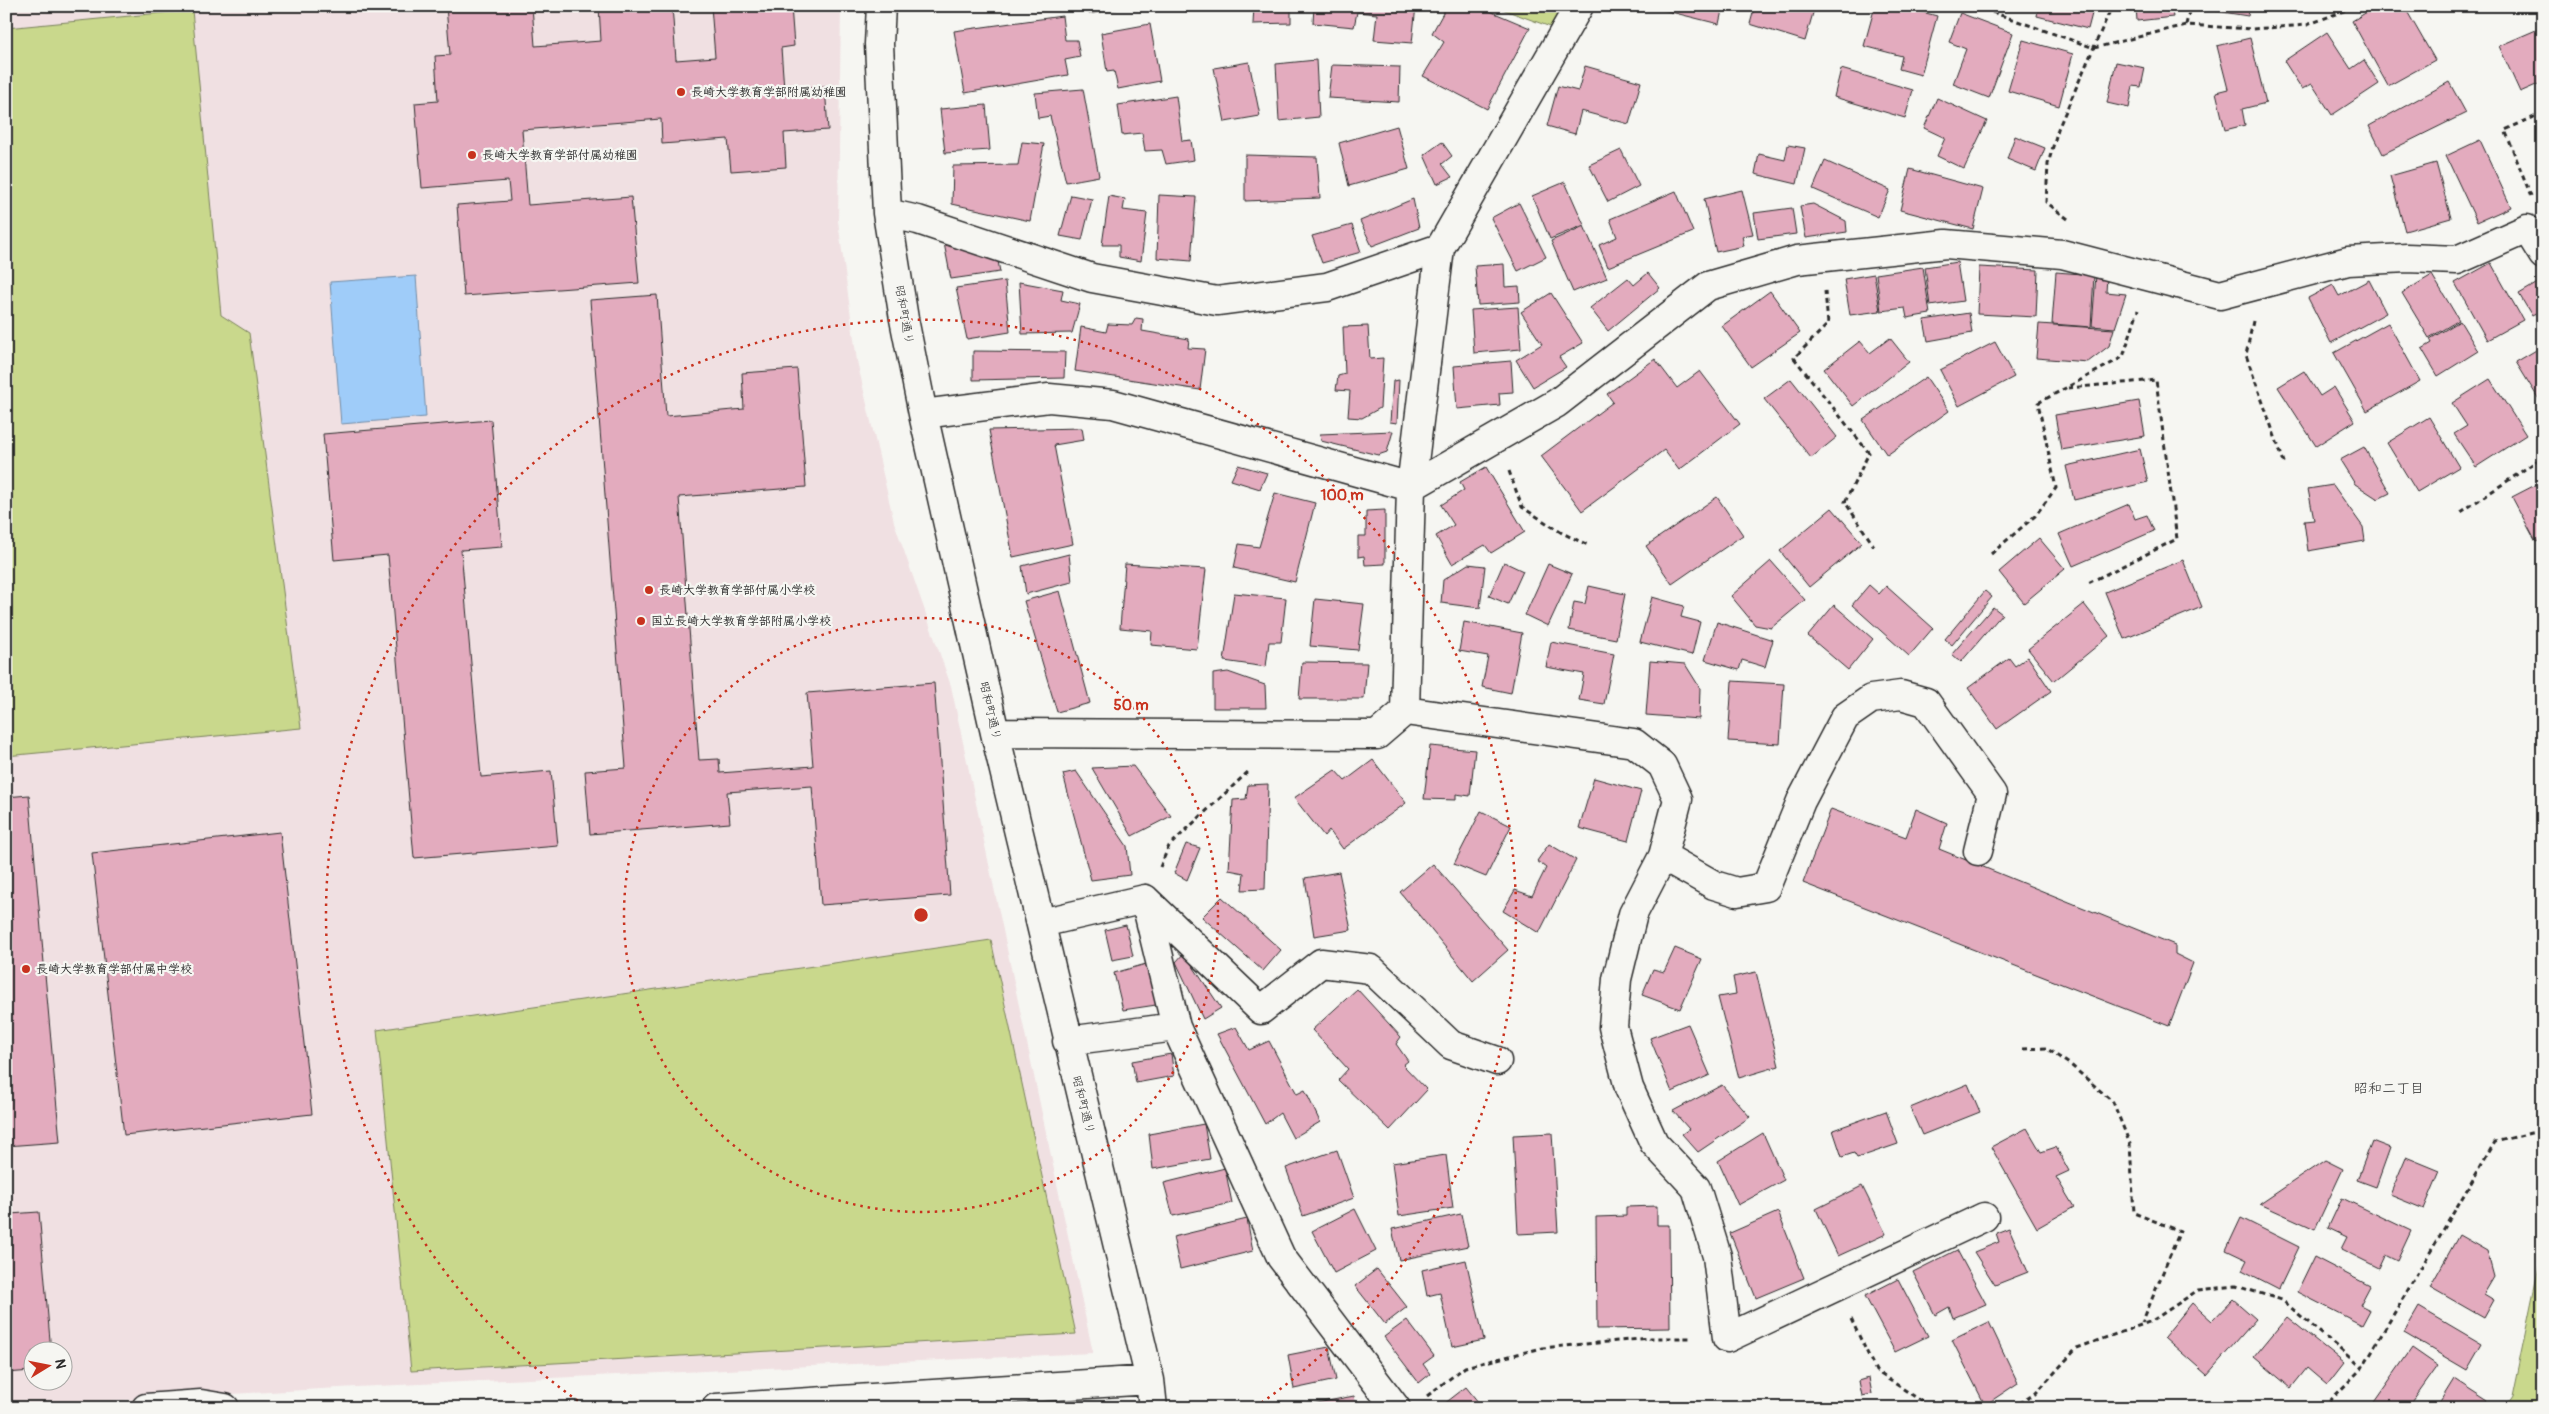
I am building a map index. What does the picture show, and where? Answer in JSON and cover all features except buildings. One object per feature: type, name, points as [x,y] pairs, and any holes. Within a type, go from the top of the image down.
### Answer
[{"type":"street","name":"昭和町通り","points":[[881,6],[879,44],[887,213],[923,414],[1067,1041],[1150,1380],[1153,1408]]},
{"type":"street","points":[[995,734],[1377,735],[1405,711],[1411,487],[1440,248],[1579,6]]},
{"type":"street","points":[[887,213],[918,220],[1092,278],[1217,301],[1327,287],[1440,248]]},
{"type":"street","points":[[923,414],[1049,398],[1113,404],[1411,487],[1557,402],[1708,286],[1798,260],[1946,244],[2062,254],[2220,294],[2348,261],[2407,258],[2457,260],[2527,229],[2543,255]]},
{"type":"street","points":[[1663,856],[1714,885],[1738,892],[1766,887],[1801,801],[1844,717],[1871,698],[1901,695],[1926,702],[1992,794],[1978,851]]},
{"type":"street","points":[[1405,711],[1634,742],[1662,765],[1678,799],[1663,856],[1633,914],[1617,979],[1613,1027],[1629,1088],[1654,1143],[1696,1188],[1717,1256],[1727,1338],[1984,1217]]},
{"type":"street","points":[[1041,923],[1145,900]]},
{"type":"street","points":[[1145,900],[1176,1027],[1281,1257],[1408,1405]]},
{"type":"street","points":[[1145,900],[1261,1010],[1321,963],[1371,969],[1451,1045],[1497,1061]]},
{"type":"street","points":[[1067,1041],[1176,1027]]},
{"type":"street","points":[[716,1408],[822,1404],[1150,1380]]},
{"type":"street","points":[[146,1408],[201,1404],[225,1408]]},
{"type":"path","points":[[1975,6],[2094,48],[2186,25],[2252,29],[2307,25],[2356,6]]},
{"type":"path","points":[[2069,220],[2046,202],[2048,164],[2058,129],[2112,6]]},
{"type":"path","points":[[2186,25],[2190,6]]},
{"type":"path","points":[[2527,229],[2535,208],[2505,130],[2543,113]]},
{"type":"path","points":[[1823,258],[1828,324],[1794,358],[1869,453],[1845,502],[1874,546]]},
{"type":"path","points":[[1991,554],[2035,516],[2056,488],[2038,403],[2124,358],[2148,276]]},
{"type":"path","points":[[2261,284],[2246,355],[2285,465]]},
{"type":"path","points":[[2065,389],[2156,380],[2177,539],[2086,584]]},
{"type":"path","points":[[1496,438],[1522,507],[1562,534],[1588,545]]},
{"type":"path","points":[[2461,512],[2543,457]]},
{"type":"path","points":[[1145,900],[1169,846],[1290,734]]},
{"type":"path","points":[[2023,1048],[2046,1048],[2072,1066],[2113,1102],[2130,1144],[2134,1213],[2180,1231],[2142,1324]]},
{"type":"path","points":[[2323,1408],[2362,1368],[2495,1142],[2543,1130]]},
{"type":"path","points":[[1836,1286],[1876,1372],[1932,1408]]},
{"type":"path","points":[[2012,1408],[2035,1394],[2077,1348],[2152,1321],[2198,1290],[2236,1286],[2282,1300],[2362,1368]]},
{"type":"path","points":[[1408,1405],[1465,1366],[1542,1348],[1651,1338],[1727,1338]]},
{"type":"shaded area","points":[[6,6],[841,6],[838,221],[857,361],[894,522],[951,686],[1093,1353],[356,1387],[6,1407]]},
{"type":"green space","points":[[1494,6],[1579,6],[1564,32]]},
{"type":"green space","points":[[192,10],[221,315],[249,333],[301,728],[6,756],[6,28]]},
{"type":"green space","points":[[991,940],[1076,1334],[411,1371],[377,1030]]},
{"type":"green space","points":[[2543,1247],[2543,1408],[2504,1408],[2512,1396]]},
{"type":"water","points":[[416,276],[426,417],[341,424],[330,282]]},
{"type":"place","name":"長崎大学教育学部附属幼稚園","points":[[681,92]]},
{"type":"place","name":"長崎大学教育学部付属幼稚園","points":[[472,155]]},
{"type":"place","name":"長崎大学教育学部付属小学校","points":[[649,590]]},
{"type":"place","name":"国立長崎大学教育学部附属小学校","points":[[641,621]]},
{"type":"place","name":"長崎大学教育学部付属中学校","points":[[26,969]]},
{"type":"district","name":"昭和二丁目","points":[[2389,1088]]}]
